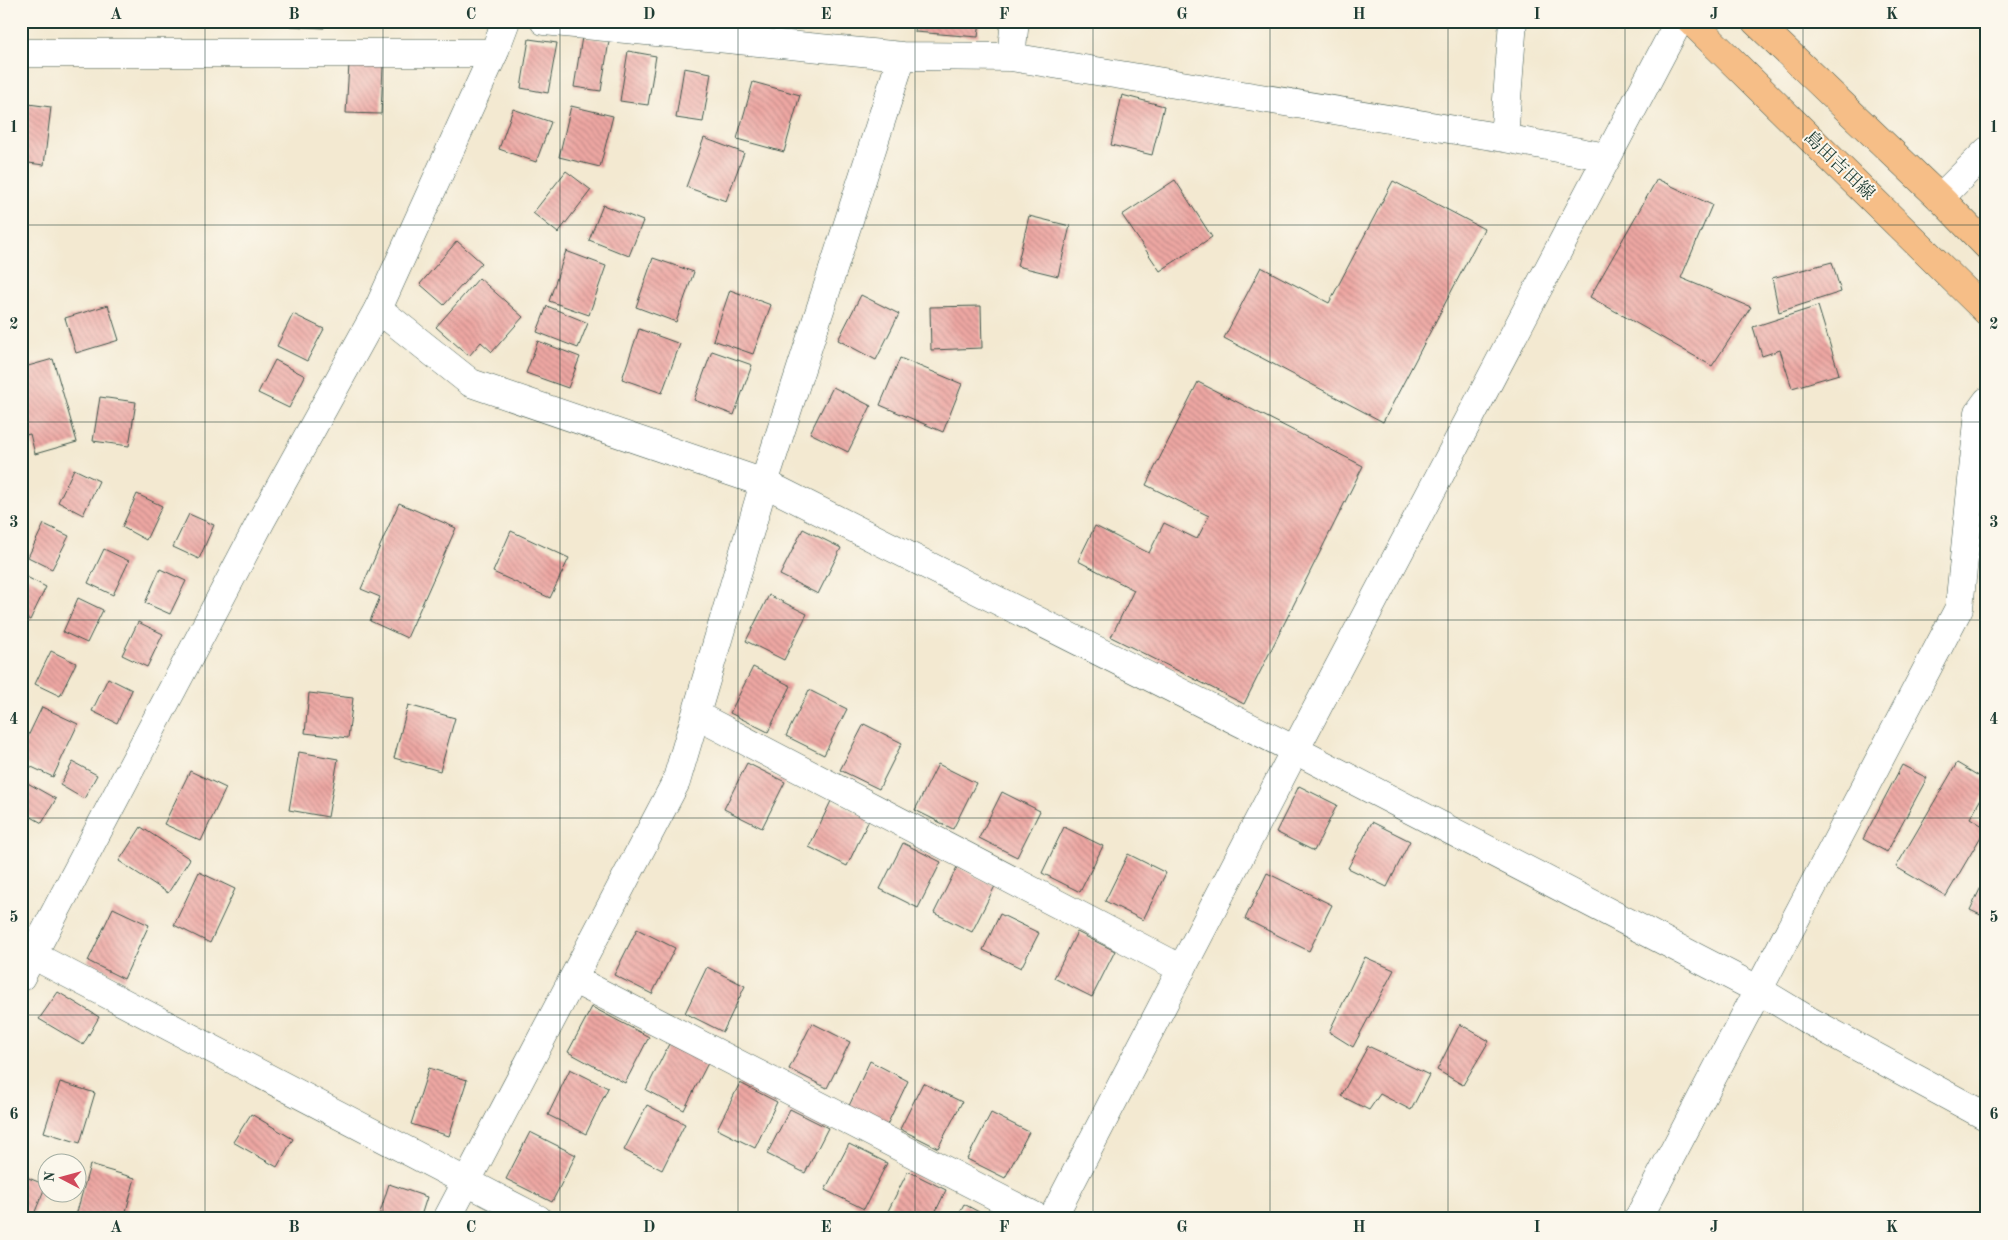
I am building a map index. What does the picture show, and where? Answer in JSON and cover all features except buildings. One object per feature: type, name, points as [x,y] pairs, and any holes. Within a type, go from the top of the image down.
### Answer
[{"type":"main road","name":"島田吉田線","points":[[1691,21],[1987,312]]},
{"type":"main road","points":[[1755,21],[1940,198],[1987,246]]},
{"type":"street","points":[[506,21],[494,53],[378,308],[25,960],[468,1181],[538,1219]]},
{"type":"street","points":[[544,21],[902,56],[1012,57],[1504,138],[1606,157]]},
{"type":"street","points":[[1012,57],[1015,21]]},
{"type":"street","points":[[1504,138],[1512,21]]},
{"type":"street","points":[[1052,1219],[1295,750],[1678,21]]},
{"type":"street","points":[[21,53],[494,53]]},
{"type":"street","points":[[447,1219],[676,782],[764,483],[902,56]]},
{"type":"street","points":[[1940,198],[1987,151]]},
{"type":"street","points":[[378,308],[471,383],[764,483],[1295,750],[1757,990],[1808,1020],[1987,1117]]},
{"type":"street","points":[[1638,1219],[1959,608],[1979,412],[1987,401]]},
{"type":"street","points":[[696,714],[1182,969]]},
{"type":"street","points":[[573,979],[1040,1219]]}]
